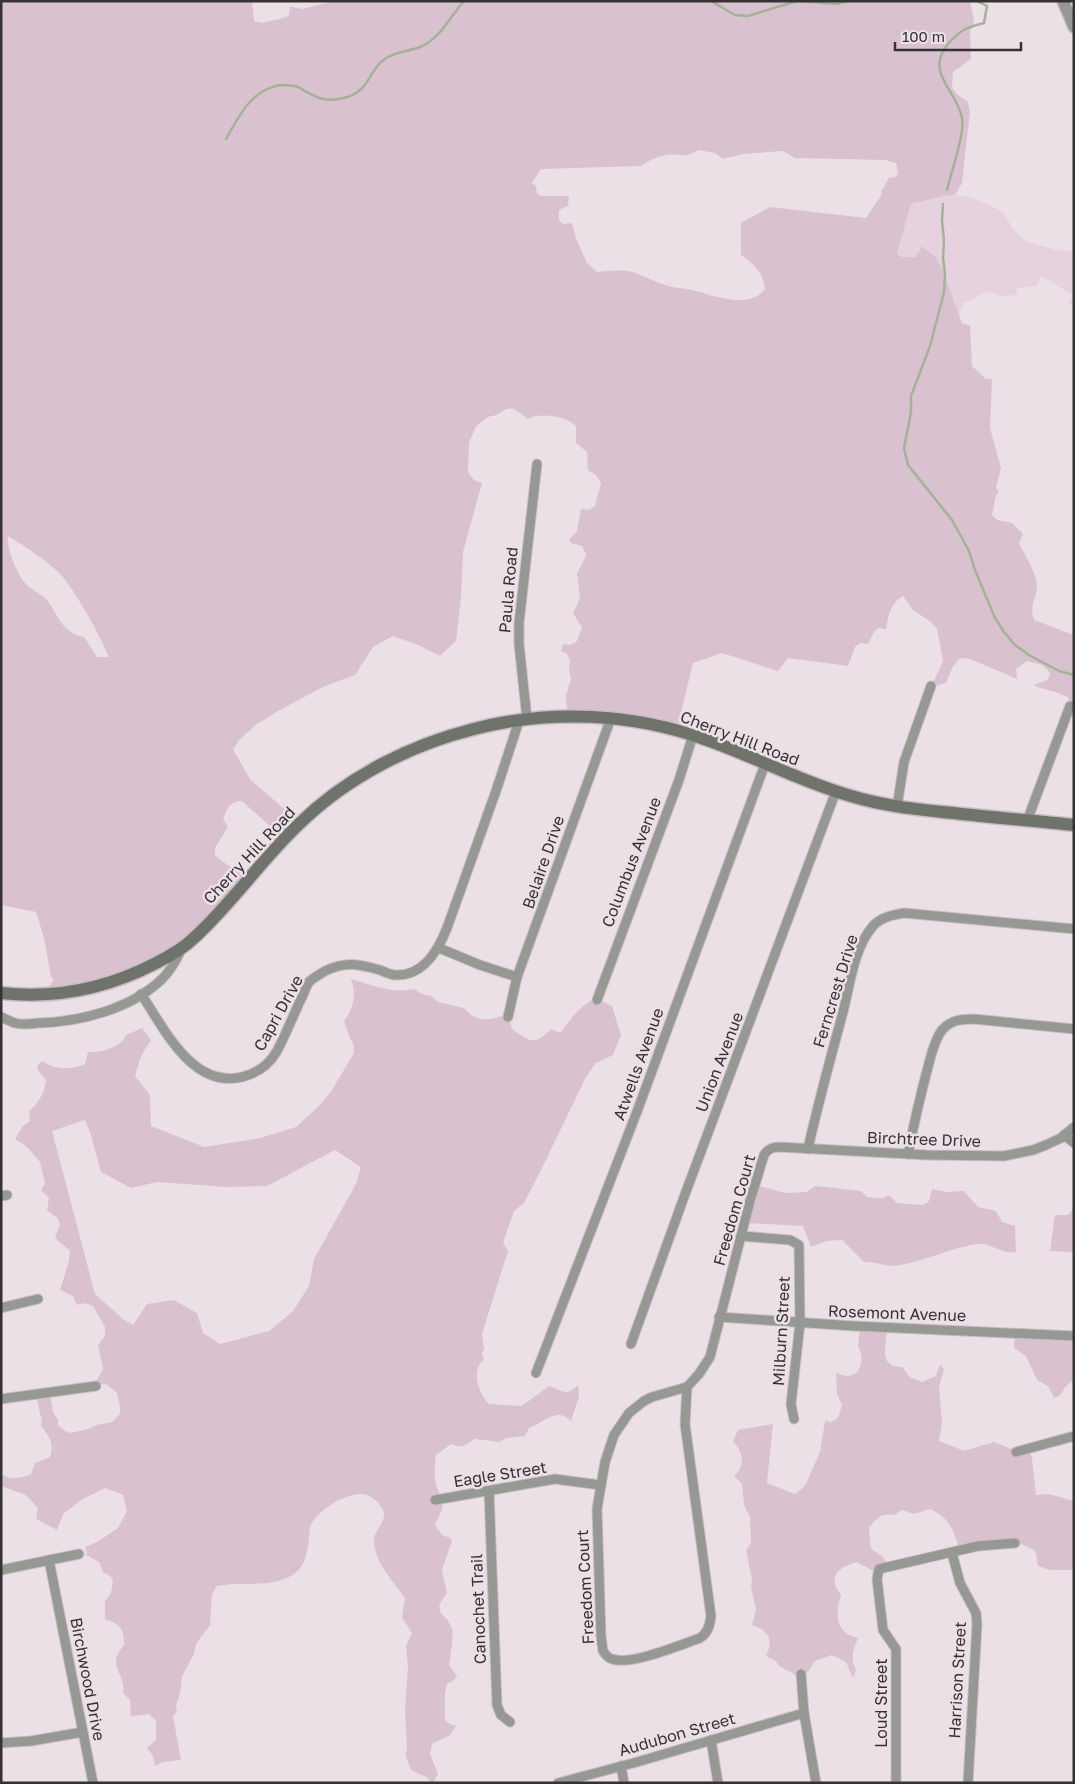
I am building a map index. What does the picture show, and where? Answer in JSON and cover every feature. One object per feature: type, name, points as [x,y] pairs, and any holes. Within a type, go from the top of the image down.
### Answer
[{"type":"main road","name":"Cherry Hill Road","points":[[1,993],[41,995],[82,990],[135,973],[182,948],[196,937],[228,904],[276,847],[300,822],[339,791],[378,767],[416,748],[474,729],[523,720],[593,717],[647,723],[693,735],[836,791],[896,807],[1074,825]]},
{"type":"street","points":[[1063,1],[1074,27]]},
{"type":"street","name":"Paula Road","points":[[523,720],[519,623],[537,464]]},
{"type":"street","points":[[896,807],[904,762],[931,686]]},
{"type":"street","points":[[1028,821],[1070,706]]},
{"type":"street","name":"Belaire Drive","points":[[508,1017],[517,977],[611,718]]},
{"type":"street","name":"Capri Drive","points":[[141,994],[180,1053],[193,1064],[207,1072],[222,1079],[234,1079],[255,1074],[269,1062],[277,1051],[309,982],[323,972],[339,965],[350,964],[361,965],[394,975],[408,973],[424,965],[439,948],[523,720]]},
{"type":"street","name":"Columbus Avenue","points":[[597,1000],[693,735]]},
{"type":"street","name":"Atwells Avenue","points":[[536,1373],[638,1109],[765,764]]},
{"type":"street","name":"Union Avenue","points":[[631,1344],[684,1196],[836,791]]},
{"type":"street","name":"Ferncrest Drive","points":[[808,1149],[857,959],[868,933],[878,921],[904,913],[1074,929]]},
{"type":"street","points":[[1,1017],[24,1024],[63,1021],[101,1012],[127,1002],[160,980],[168,972],[182,948]]},
{"type":"street","points":[[439,948],[480,965],[517,977]]},
{"type":"street","points":[[908,1154],[919,1098],[933,1048],[939,1035],[948,1025],[962,1019],[1074,1029]]},
{"type":"street","name":"Birchtree Drive","points":[[767,1150],[773,1147],[908,1154],[1004,1156],[1033,1150],[1064,1135],[1074,1127]]},
{"type":"street","points":[[1064,1135],[1074,1143]]},
{"type":"street","name":"Freedom Court","points":[[687,1387],[685,1424],[711,1616],[710,1625],[700,1638],[636,1659],[612,1659],[602,1652],[597,1523],[600,1486],[608,1450],[623,1420],[636,1407],[652,1397],[687,1387],[710,1358],[741,1236],[767,1150]]},
{"type":"street","name":"Milburn Street","points":[[741,1236],[790,1240],[799,1245],[800,1323],[791,1404],[794,1419]]},
{"type":"street","points":[[1,1308],[38,1300]]},
{"type":"street","name":"Rosemont Avenue","points":[[719,1317],[800,1323],[1074,1336]]},
{"type":"street","points":[[1,1399],[96,1386]]},
{"type":"street","points":[[1016,1452],[1074,1436]]},
{"type":"street","name":"Eagle Street","points":[[435,1500],[555,1479],[600,1486]]},
{"type":"street","name":"Canochet Trail","points":[[489,1491],[496,1697],[501,1715],[510,1722]]},
{"type":"street","points":[[952,1553],[978,1546],[1015,1542]]},
{"type":"street","name":"Loud Street","points":[[896,1783],[896,1649],[883,1630],[876,1579],[879,1569],[952,1553]]},
{"type":"street","name":"Harrison Street","points":[[952,1553],[960,1583],[976,1614],[977,1624],[968,1783]]},
{"type":"street","points":[[1,1570],[79,1554]]},
{"type":"street","name":"Birchwood Drive","points":[[49,1560],[93,1783]]},
{"type":"street","points":[[801,1674],[804,1713],[816,1783]]},
{"type":"street","name":"Audubon Street","points":[[558,1783],[804,1713]]},
{"type":"street","points":[[1,1743],[31,1741],[83,1732]]},
{"type":"street","points":[[711,1740],[718,1783]]},
{"type":"street","points":[[621,1766],[624,1783]]},
{"type":"shaded area","points":[[1,1],[252,1],[254,21],[262,23],[287,17],[290,6],[302,9],[334,1],[970,1],[974,21],[970,32],[971,59],[953,72],[952,88],[968,102],[970,112],[962,183],[955,195],[911,204],[897,254],[902,257],[916,257],[921,246],[935,256],[942,268],[962,323],[970,326],[972,366],[986,379],[992,379],[990,428],[1001,468],[996,488],[999,491],[996,495],[992,515],[997,520],[1012,523],[1023,534],[1019,543],[1037,584],[1032,610],[1034,620],[1074,635],[1074,702],[1071,706],[1068,697],[1033,685],[1047,680],[1050,675],[1044,667],[1027,661],[1016,669],[1017,679],[970,659],[960,658],[953,666],[946,683],[931,687],[943,661],[937,629],[931,622],[913,610],[903,596],[893,606],[886,629],[878,628],[868,644],[861,643],[855,647],[848,666],[788,658],[778,671],[722,653],[693,663],[677,729],[567,712],[566,695],[571,679],[569,670],[570,660],[567,654],[561,651],[563,644],[570,645],[577,641],[582,628],[573,613],[580,599],[577,573],[586,554],[582,546],[571,543],[569,540],[577,531],[581,509],[589,510],[595,506],[601,483],[596,475],[588,470],[587,452],[576,443],[576,426],[566,420],[553,416],[539,416],[528,419],[510,408],[490,416],[476,426],[469,443],[468,472],[474,480],[482,483],[463,552],[461,598],[456,641],[440,656],[418,645],[393,636],[373,647],[355,675],[325,686],[278,711],[257,724],[240,739],[233,749],[250,779],[299,822],[283,838],[242,801],[235,802],[230,806],[223,819],[228,827],[215,848],[215,855],[248,879],[197,936],[141,971],[45,994],[54,979],[51,977],[44,938],[36,912],[1,905]],"holes":[[[698,150],[715,153],[723,159],[743,154],[783,151],[795,158],[885,160],[896,163],[898,174],[895,177],[889,178],[881,192],[882,194],[866,218],[770,207],[741,223],[741,255],[758,269],[765,289],[758,296],[739,300],[671,287],[628,271],[597,272],[587,263],[576,238],[572,223],[563,224],[559,220],[559,210],[568,206],[569,196],[540,196],[537,194],[536,186],[532,183],[541,169],[640,166],[662,156],[686,155]],[[8,536],[29,549],[63,577],[88,616],[109,657],[97,657],[84,637],[66,628],[47,600],[25,583],[13,560]]]},
{"type":"shaded area","points":[[955,195],[973,198],[1002,211],[1014,230],[1027,242],[1056,250],[1074,251],[1074,308],[1068,303],[1072,295],[1042,276],[1038,280],[1037,286],[1017,288],[1017,293],[1014,295],[999,297],[997,294],[990,292],[979,295],[963,303],[959,315],[942,268],[935,256],[920,246],[916,257],[897,255],[911,204]]},
{"type":"shaded area","points":[[351,979],[390,990],[414,989],[422,994],[431,996],[438,1002],[464,1008],[479,1019],[496,1018],[508,1014],[512,1029],[523,1037],[532,1040],[540,1038],[551,1029],[560,1033],[581,1008],[596,998],[612,1006],[621,1035],[613,1055],[596,1063],[586,1077],[524,1203],[514,1211],[503,1243],[508,1251],[482,1334],[484,1360],[477,1370],[479,1388],[489,1404],[522,1406],[549,1386],[568,1392],[578,1385],[579,1396],[571,1421],[566,1417],[555,1415],[529,1428],[525,1436],[507,1438],[499,1442],[475,1439],[466,1445],[451,1444],[436,1455],[435,1478],[437,1488],[443,1498],[442,1510],[435,1525],[442,1535],[450,1538],[452,1541],[442,1570],[447,1593],[442,1600],[440,1610],[450,1623],[452,1629],[449,1665],[457,1676],[447,1684],[445,1693],[445,1719],[448,1723],[456,1726],[450,1735],[432,1744],[430,1754],[438,1774],[433,1783],[430,1783],[428,1778],[411,1770],[405,1754],[407,1750],[405,1710],[408,1666],[406,1646],[412,1633],[402,1618],[405,1598],[386,1572],[375,1551],[374,1538],[384,1513],[380,1505],[373,1498],[361,1494],[347,1497],[332,1504],[314,1519],[310,1528],[304,1562],[294,1574],[276,1582],[217,1586],[212,1594],[210,1625],[196,1644],[194,1654],[182,1676],[180,1694],[176,1705],[177,1711],[173,1716],[181,1760],[163,1762],[155,1766],[153,1756],[147,1748],[156,1740],[156,1721],[149,1714],[131,1716],[130,1700],[123,1693],[122,1680],[116,1664],[116,1659],[124,1645],[122,1631],[115,1623],[105,1619],[105,1601],[111,1593],[113,1580],[103,1572],[99,1562],[86,1555],[85,1547],[97,1542],[118,1528],[127,1511],[123,1495],[105,1488],[83,1499],[63,1514],[57,1530],[36,1519],[38,1508],[26,1495],[1,1486],[1,1474],[12,1478],[20,1478],[31,1474],[35,1463],[50,1457],[51,1445],[47,1433],[41,1426],[42,1421],[36,1396],[50,1392],[53,1413],[58,1419],[58,1425],[71,1433],[112,1422],[120,1414],[117,1393],[106,1384],[94,1385],[103,1369],[98,1345],[105,1336],[105,1327],[93,1306],[83,1303],[77,1305],[73,1296],[60,1290],[69,1261],[70,1251],[55,1238],[60,1224],[57,1218],[47,1210],[49,1198],[41,1190],[45,1183],[40,1162],[27,1147],[15,1139],[23,1126],[30,1121],[29,1111],[43,1093],[46,1080],[37,1069],[38,1064],[43,1061],[58,1067],[80,1066],[85,1064],[88,1052],[115,1046],[126,1035],[142,1028],[151,1040],[141,1056],[135,1076],[150,1095],[151,1126],[204,1147],[260,1138],[296,1127],[318,1107],[332,1090],[354,1053],[353,1043],[344,1021],[350,1012],[353,1002]],"holes":[[[85,1120],[101,1172],[131,1188],[157,1182],[227,1187],[267,1186],[335,1150],[361,1167],[356,1184],[314,1259],[309,1286],[293,1311],[269,1331],[220,1344],[203,1333],[197,1313],[174,1300],[147,1304],[133,1325],[123,1319],[95,1294],[52,1131]]]},
{"type":"shaded area","points":[[755,1185],[785,1193],[806,1192],[816,1186],[861,1191],[867,1197],[883,1198],[889,1195],[897,1203],[923,1205],[929,1201],[932,1189],[947,1192],[964,1191],[978,1207],[996,1211],[1002,1222],[1015,1226],[1016,1252],[1007,1252],[988,1245],[979,1244],[901,1265],[892,1266],[864,1262],[842,1240],[826,1241],[811,1247],[803,1226],[746,1223]]},
{"type":"shaded area","points":[[1074,1208],[1074,1252],[1050,1251],[1055,1215],[1068,1215]]},
{"type":"shaded area","points":[[860,1327],[887,1330],[886,1360],[894,1366],[902,1367],[910,1377],[922,1382],[936,1376],[940,1365],[944,1369],[939,1387],[942,1423],[939,1441],[964,1451],[994,1442],[1016,1451],[1028,1448],[1032,1458],[1036,1495],[1049,1494],[1074,1501],[1074,1570],[1050,1570],[1038,1566],[1036,1553],[1017,1542],[960,1550],[950,1525],[942,1516],[930,1509],[914,1514],[902,1510],[894,1515],[882,1516],[869,1528],[871,1549],[883,1557],[888,1565],[877,1573],[857,1562],[840,1570],[835,1578],[837,1589],[841,1595],[838,1609],[839,1622],[845,1632],[858,1638],[853,1654],[856,1670],[853,1678],[846,1662],[832,1655],[815,1661],[803,1679],[779,1666],[776,1661],[766,1656],[770,1640],[766,1633],[752,1625],[756,1609],[746,1550],[751,1543],[750,1517],[744,1505],[742,1484],[734,1476],[742,1463],[742,1458],[733,1441],[738,1430],[773,1424],[767,1483],[795,1494],[805,1486],[820,1452],[825,1421],[831,1422],[838,1418],[842,1405],[837,1394],[836,1373],[846,1376],[853,1375],[861,1364],[862,1360],[858,1347]]},
{"type":"shaded area","points":[[1015,1333],[1074,1336],[1074,1380],[1066,1386],[1060,1395],[1054,1398],[1048,1386],[1037,1380],[1026,1356],[1014,1348]]},
{"type":"waterway","points":[[226,139],[247,105],[261,92],[270,88],[280,85],[294,86],[320,98],[330,100],[344,98],[358,92],[363,88],[376,67],[385,59],[420,47],[433,39],[464,1]]},
{"type":"waterway","points":[[711,1],[735,15],[748,16],[797,1]]},
{"type":"waterway","points":[[801,1],[836,4],[847,1]]},
{"type":"waterway","points":[[947,190],[960,143],[962,118],[959,108],[944,81],[939,64],[942,54],[956,35],[968,28],[984,23],[987,6],[977,1]]},
{"type":"waterway","points":[[943,204],[944,292],[930,346],[911,396],[911,412],[904,448],[908,465],[952,520],[969,551],[995,618],[1004,632],[1015,645],[1029,655],[1059,671],[1074,675]]}]
